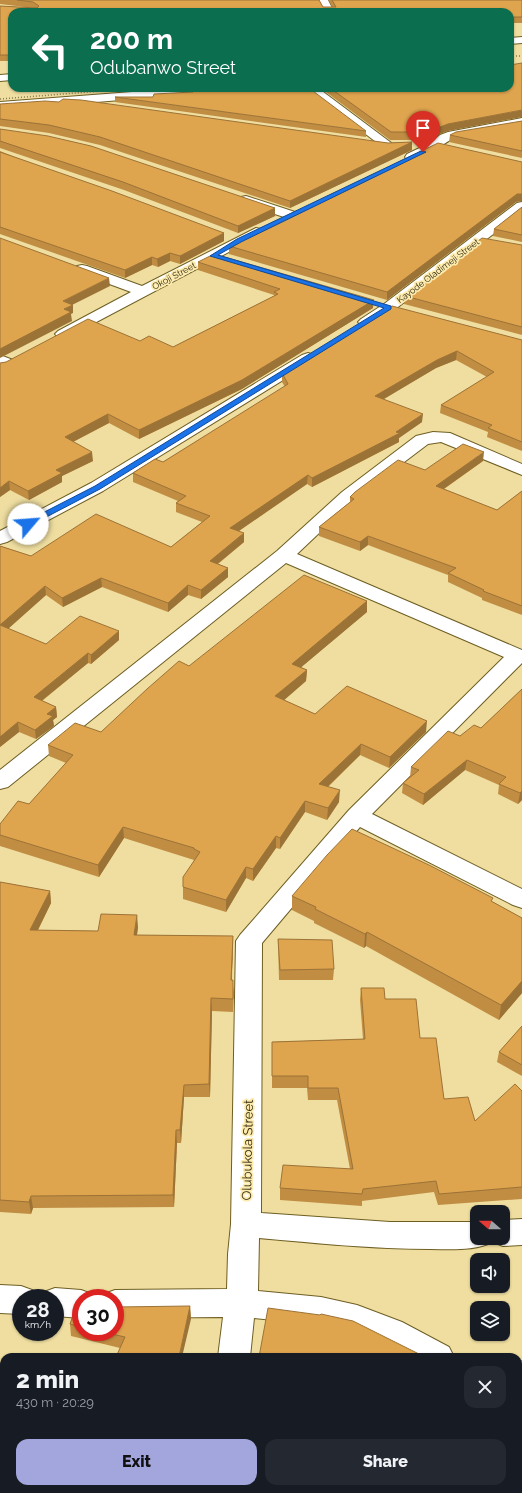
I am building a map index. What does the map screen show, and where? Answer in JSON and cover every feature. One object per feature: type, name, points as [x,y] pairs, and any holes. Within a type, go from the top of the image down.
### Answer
[{"type":"street","points":[[0,106],[73,102],[184,92]]},
{"type":"street","points":[[317,92],[399,145]]},
{"type":"street","points":[[73,102],[120,108]]},
{"type":"street","points":[[402,162],[452,135],[522,122]]},
{"type":"street","points":[[365,142],[399,145],[436,145],[452,149]]},
{"type":"street","points":[[231,195],[290,216]]},
{"type":"street","name":"Kayode Oladimeji Street","points":[[352,330],[487,241],[522,206]]},
{"type":"street","name":"Okoji Street","points":[[48,342],[213,256],[239,240],[304,209]]},
{"type":"street","points":[[224,235],[239,240]]},
{"type":"street","points":[[213,256],[228,260]]},
{"type":"street","points":[[72,266],[143,292]]},
{"type":"street","points":[[0,538],[97,488],[319,350]]},
{"type":"street","points":[[0,782],[284,554],[348,496],[422,440],[433,437],[444,437],[522,470]]},
{"type":"street","points":[[284,554],[520,656],[357,816],[522,899]]},
{"type":"street","name":"Olubukola Street","points":[[234,1353],[241,1294],[246,1224],[249,941],[357,816]]},
{"type":"street","points":[[246,1224],[336,1233],[446,1237],[470,1235]]},
{"type":"street","points":[[510,1233],[522,1232]]},
{"type":"street","points":[[124,1303],[241,1294],[357,1319],[391,1332],[430,1353]]},
{"type":"street","points":[[0,1299],[12,1300]]},
{"type":"building","points":[[17,0],[319,0],[323,7],[336,7],[332,0],[522,0],[522,17],[514,17],[514,8],[37,8],[39,6],[33,2]]},
{"type":"building","points":[[0,6],[37,8],[8,8],[8,55],[0,55]]},
{"type":"building","points":[[522,63],[522,110],[448,124],[433,132],[391,132],[336,92],[514,92],[514,64]]},
{"type":"building","points":[[193,92],[314,92],[366,131],[115,97],[153,97],[154,94]]},
{"type":"building","points":[[63,99],[81,100],[388,143],[412,142],[290,201],[100,137],[49,125],[0,119],[0,104],[45,101],[59,102]]},
{"type":"building","points":[[522,121],[522,151],[450,135],[456,132]]},
{"type":"building","points":[[0,129],[48,136],[91,146],[275,208],[238,226],[123,182],[0,141]]},
{"type":"building","points":[[438,143],[522,162],[522,194],[517,194],[387,292],[229,246],[245,237]]},
{"type":"building","points":[[0,152],[112,191],[224,233],[180,256],[170,253],[157,259],[152,257],[125,270],[0,227]]},
{"type":"building","points":[[522,207],[522,235],[494,229]]},
{"type":"building","points":[[0,238],[109,278],[63,301],[73,305],[64,309],[71,312],[0,349]]},
{"type":"building","points":[[482,238],[522,245],[522,327],[405,296]]},
{"type":"building","points":[[214,254],[374,300],[242,380],[139,430],[108,414],[65,437],[92,452],[56,470],[62,473],[28,491],[9,481],[0,488],[0,363],[6,362],[88,319],[140,341],[149,336],[173,347],[278,294],[274,292],[280,289],[198,262]]},
{"type":"building","points":[[392,306],[522,340],[522,442],[488,428],[492,425],[441,405],[494,372],[457,351],[437,360],[375,396],[423,414],[396,432],[400,433],[312,478],[308,475],[230,528],[244,533],[210,561],[228,568],[201,590],[188,585],[168,603],[101,578],[62,598],[45,586],[0,625],[0,546],[31,556],[96,514],[171,547],[210,516],[176,503],[186,496],[133,473],[155,459],[163,462],[288,384],[282,373]]},
{"type":"building","points":[[463,444],[484,452],[436,486],[497,510],[522,491],[522,606],[483,591],[484,590],[448,573],[456,568],[368,536],[360,542],[319,527],[354,499],[350,497],[355,492],[398,460],[425,470]]},
{"type":"building","points":[[304,575],[367,601],[292,664],[307,670],[275,696],[315,714],[347,686],[427,721],[390,757],[361,744],[319,784],[340,790],[328,808],[305,801],[280,838],[276,836],[253,869],[246,867],[226,900],[183,887],[183,877],[200,852],[194,848],[123,827],[98,865],[0,835],[0,824],[18,801],[29,804],[73,755],[48,745],[75,723],[101,732],[179,661],[189,666]]},
{"type":"building","points":[[80,616],[119,631],[91,655],[88,653],[34,697],[56,707],[47,714],[53,716],[35,730],[18,722],[0,737],[0,625],[46,644]]},
{"type":"building","points":[[522,689],[522,791],[520,793],[499,784],[506,777],[467,760],[424,794],[403,783],[419,770],[411,767],[448,731],[460,736],[474,725],[481,728]]},
{"type":"building","points":[[352,829],[429,865],[493,898],[491,901],[522,918],[522,981],[501,1005],[367,932],[365,934],[315,909],[316,907],[292,896],[327,855]]},
{"type":"building","points":[[0,882],[50,891],[30,930],[98,931],[101,914],[137,915],[134,935],[233,936],[231,980],[233,980],[233,999],[211,998],[209,1084],[184,1085],[180,1130],[176,1130],[173,1195],[31,1196],[29,1202],[0,1200]]},
{"type":"building","points":[[278,939],[332,940],[334,969],[280,970]]},
{"type":"building","points":[[361,988],[384,988],[385,999],[416,999],[420,1038],[436,1038],[444,1099],[468,1097],[475,1121],[515,1084],[522,1091],[522,1187],[439,1194],[436,1181],[363,1189],[362,1194],[280,1188],[283,1165],[353,1169],[338,1088],[308,1088],[308,1076],[272,1076],[272,1042],[365,1039]]},
{"type":"building","points":[[522,1026],[522,1065],[499,1052]]},
{"type":"building","points":[[190,1306],[180,1353],[118,1353],[125,1337],[124,1307]]},
{"type":"building","points":[[268,1308],[321,1314],[353,1321],[417,1353],[260,1353]]},
{"type":"railway","points":[[514,56],[522,56]]},
{"type":"railway","points":[[0,99],[89,92]]},
{"type":"route","points":[[28,524],[97,488],[389,307],[213,256],[239,240],[423,152]]}]
